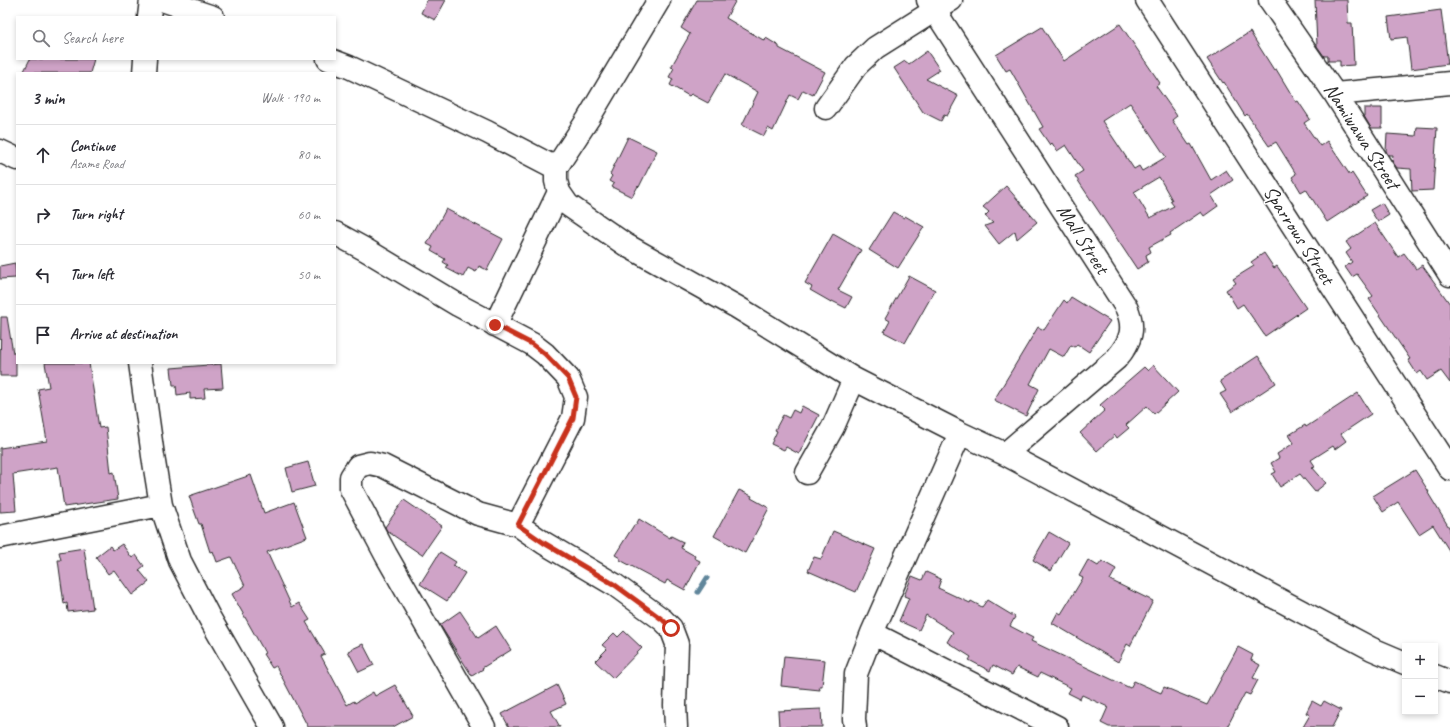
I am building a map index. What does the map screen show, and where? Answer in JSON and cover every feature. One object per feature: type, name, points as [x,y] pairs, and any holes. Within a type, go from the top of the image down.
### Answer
[{"type":"street","points":[[149,16],[151,0]]},
{"type":"street","points":[[162,0],[210,16]]},
{"type":"street","points":[[659,0],[591,114],[556,168],[556,182],[559,192],[568,206],[626,245],[738,307],[854,379],[960,433],[1005,454],[1372,649],[1402,662]]},
{"type":"street","name":"Sparrows Street","points":[[1147,0],[1450,469]]},
{"type":"street","name":"Namiwawa Street","points":[[1270,0],[1335,94],[1450,275]]},
{"type":"street","points":[[826,108],[856,66],[875,48],[938,4]]},
{"type":"street","name":"Mall Street","points":[[938,4],[1131,316],[1132,325],[1129,338],[1124,350],[1116,359],[1005,454]]},
{"type":"street","points":[[144,72],[145,60]]},
{"type":"street","points":[[331,60],[349,67],[487,132],[556,168]]},
{"type":"street","points":[[1335,94],[1450,83]]},
{"type":"street","points":[[0,151],[16,159]]},
{"type":"street","points":[[495,325],[559,192]]},
{"type":"street","points":[[336,234],[458,305],[532,344],[545,354],[568,378],[576,397],[573,418],[518,525]]},
{"type":"street","points":[[140,364],[152,456],[162,505],[180,561],[209,617],[272,727]]},
{"type":"street","points":[[807,472],[833,427],[854,379]]},
{"type":"street","points":[[855,727],[856,674],[872,633],[960,433]]},
{"type":"street","points":[[484,727],[386,555],[352,489],[351,477],[358,466],[370,463],[383,466],[478,514],[518,525],[544,543],[615,585],[663,620],[671,628],[677,644],[675,704],[676,727]]},
{"type":"street","points":[[0,537],[162,505]]},
{"type":"street","points":[[872,633],[1057,727]]},
{"type":"street","points":[[1438,677],[1450,682]]},
{"type":"building","points":[[427,0],[446,0],[435,20],[421,13]]},
{"type":"building","points":[[697,0],[736,0],[726,18],[765,41],[766,38],[779,46],[779,48],[825,72],[813,95],[803,90],[798,99],[790,95],[773,131],[768,128],[764,136],[742,125],[758,92],[725,74],[708,103],[691,94],[689,96],[670,85],[673,79],[669,77],[674,68],[671,67],[690,34],[681,28]]},
{"type":"building","points":[[1315,0],[1347,0],[1348,23],[1352,23],[1354,65],[1340,66],[1340,61],[1328,61],[1328,56],[1324,56],[1317,46]]},
{"type":"building","points":[[1441,10],[1448,64],[1411,69],[1407,37],[1391,39],[1388,17]]},
{"type":"building","points":[[1120,24],[1160,83],[1156,86],[1177,116],[1172,120],[1189,145],[1191,144],[1211,180],[1226,170],[1233,180],[1211,195],[1218,206],[1204,216],[1201,212],[1170,233],[1171,235],[1149,247],[1151,252],[1146,255],[1148,262],[1137,269],[1075,176],[1083,171],[1066,145],[1057,151],[1052,143],[1050,145],[1039,129],[1043,127],[1010,69],[1006,71],[996,55],[1042,27],[1064,61]],"holes":[[[1130,103],[1166,157],[1142,171],[1139,166],[1134,169],[1102,121]],[[1159,177],[1172,200],[1170,201],[1174,206],[1150,218],[1134,192]]]},
{"type":"building","points":[[1250,32],[1274,70],[1276,69],[1296,102],[1298,101],[1310,119],[1304,123],[1320,146],[1327,141],[1350,175],[1352,173],[1367,196],[1327,222],[1306,189],[1301,192],[1292,177],[1296,174],[1276,142],[1269,146],[1247,114],[1245,116],[1224,82],[1223,83],[1207,59]]},
{"type":"building","points":[[927,51],[940,70],[926,79],[958,96],[947,116],[944,115],[941,121],[923,112],[894,68],[905,61],[909,64]]},
{"type":"building","points":[[30,60],[94,60],[90,72],[24,72]]},
{"type":"building","points":[[1364,108],[1382,108],[1382,128],[1371,128],[1364,116]]},
{"type":"building","points":[[1417,127],[1437,128],[1433,190],[1412,191],[1411,169],[1397,168],[1392,161],[1393,155],[1388,155],[1386,151],[1387,134],[1416,136]]},
{"type":"building","points":[[628,137],[657,151],[639,187],[638,186],[632,197],[612,187],[614,184],[609,181],[612,176],[610,174]]},
{"type":"building","points":[[1006,186],[1037,222],[1017,239],[1015,231],[999,244],[985,226],[993,223],[985,216],[989,212],[983,207]]},
{"type":"building","points":[[1382,203],[1389,215],[1378,222],[1370,210]]},
{"type":"building","points":[[446,209],[503,239],[487,270],[479,266],[476,272],[468,268],[463,277],[446,268],[448,265],[443,262],[445,259],[431,251],[433,247],[427,244]]},
{"type":"building","points":[[893,212],[904,218],[905,216],[924,227],[898,268],[869,250]]},
{"type":"building","points":[[1375,223],[1398,257],[1404,253],[1416,269],[1422,265],[1450,304],[1450,383],[1441,371],[1427,380],[1421,371],[1417,374],[1408,360],[1410,359],[1369,299],[1373,296],[1357,274],[1352,277],[1345,267],[1352,262],[1346,253],[1351,249],[1346,242]]},
{"type":"building","points":[[833,234],[861,250],[838,290],[852,297],[846,308],[832,301],[831,302],[810,290],[812,287],[805,283]]},
{"type":"building","points":[[1264,253],[1274,268],[1277,266],[1306,308],[1265,336],[1243,304],[1237,308],[1226,290],[1236,283],[1233,279],[1254,266],[1251,262]]},
{"type":"building","points":[[15,263],[16,278],[0,279],[0,266]]},
{"type":"building","points":[[909,276],[935,290],[905,343],[884,332],[890,321],[885,318]]},
{"type":"building","points":[[1071,297],[1110,321],[1089,352],[1077,344],[1075,347],[1071,345],[1064,357],[1049,349],[1030,384],[1039,389],[1026,416],[994,400],[1038,327],[1044,330],[1064,300],[1067,303]]},
{"type":"building","points":[[1,317],[7,317],[13,353],[16,353],[16,376],[0,376]]},
{"type":"building","points":[[1258,356],[1276,383],[1232,412],[1220,394],[1226,391],[1220,381]]},
{"type":"building","points":[[45,364],[89,364],[99,428],[106,427],[111,473],[114,472],[118,499],[64,507],[58,467],[13,474],[16,511],[0,512],[0,448],[47,441],[38,389],[49,387]]},
{"type":"building","points":[[221,364],[223,388],[204,389],[205,398],[190,399],[190,393],[177,395],[176,385],[173,385],[171,368]]},
{"type":"building","points":[[1153,365],[1178,392],[1154,414],[1147,406],[1126,425],[1129,428],[1117,438],[1115,435],[1097,451],[1080,433],[1105,410],[1100,405],[1144,367],[1148,371]]},
{"type":"building","points":[[1358,393],[1371,414],[1341,434],[1346,441],[1335,449],[1333,446],[1311,460],[1315,466],[1312,467],[1326,483],[1315,492],[1300,474],[1280,487],[1272,474],[1276,472],[1271,463],[1279,458],[1277,454],[1294,443],[1289,435],[1305,425],[1306,427]]},
{"type":"building","points":[[802,406],[819,415],[799,454],[786,447],[784,450],[771,444],[777,431],[775,430],[783,415],[789,418],[793,410],[799,413]]},
{"type":"building","points":[[308,462],[315,486],[292,492],[286,468]]},
{"type":"building","points":[[1415,470],[1450,529],[1450,552],[1433,525],[1419,534],[1398,502],[1383,512],[1373,496]]},
{"type":"building","points":[[251,475],[264,513],[294,502],[307,537],[267,552],[292,607],[299,603],[310,620],[306,622],[325,654],[321,656],[347,705],[354,701],[355,703],[373,692],[375,696],[395,685],[413,716],[393,727],[308,727],[276,666],[272,668],[263,654],[265,653],[232,594],[245,586],[231,557],[217,562],[213,551],[210,552],[201,524],[199,524],[189,496]]},
{"type":"building","points":[[739,490],[752,496],[751,498],[769,508],[745,553],[714,536]]},
{"type":"building","points":[[404,500],[442,526],[422,555],[387,531],[385,527]]},
{"type":"building","points":[[639,519],[670,538],[671,536],[683,542],[681,548],[695,556],[694,558],[700,561],[685,590],[667,580],[665,584],[620,560],[620,558],[615,555]]},
{"type":"building","points":[[833,531],[875,549],[856,592],[808,571],[814,557],[821,559]]},
{"type":"building","points":[[1049,532],[1068,543],[1051,571],[1033,560]]},
{"type":"building","points":[[122,544],[132,558],[136,555],[144,566],[139,570],[149,582],[132,595],[114,570],[108,574],[96,557],[110,546],[113,550]]},
{"type":"building","points":[[84,548],[93,609],[68,612],[67,603],[64,604],[58,560],[61,560],[59,552]]},
{"type":"building","points":[[440,552],[456,562],[453,566],[465,573],[447,601],[420,584]]},
{"type":"building","points":[[1088,560],[1098,566],[1102,561],[1116,569],[1110,580],[1153,601],[1130,646],[1127,644],[1118,662],[1052,623],[1058,612],[1061,614],[1083,578],[1079,576]]},
{"type":"building","points":[[926,572],[941,579],[938,588],[982,607],[987,600],[1015,617],[1010,626],[1033,638],[1031,641],[1130,688],[1134,681],[1161,693],[1164,687],[1207,705],[1238,647],[1253,655],[1251,660],[1260,665],[1253,678],[1258,680],[1250,695],[1245,693],[1227,727],[1109,727],[1101,723],[1108,707],[1082,695],[1080,699],[1068,693],[1071,688],[1040,673],[1038,677],[1017,667],[1012,675],[993,665],[990,671],[969,660],[971,657],[947,642],[953,632],[926,615],[919,630],[899,621],[909,598],[904,596],[912,576],[922,580]]},
{"type":"building","points":[[460,611],[478,638],[496,626],[511,650],[472,676],[440,625]]},
{"type":"building","points":[[624,631],[642,648],[613,678],[595,661],[607,649],[602,645],[614,633],[618,637]]},
{"type":"building","points":[[363,644],[374,665],[359,672],[348,651]]},
{"type":"building","points":[[784,656],[825,660],[822,686],[819,686],[820,690],[781,686]]},
{"type":"building","points":[[557,685],[566,704],[551,711],[560,727],[509,727],[502,714]]},
{"type":"building","points":[[1312,701],[1321,706],[1324,701],[1341,710],[1332,727],[1303,727],[1310,715],[1306,713]]},
{"type":"building","points":[[821,709],[822,727],[779,727],[778,711]]},
{"type":"waterway","points":[[698,592],[707,578]]},
{"type":"route","points":[[495,325],[532,344],[545,354],[568,378],[576,397],[573,418],[518,525],[544,543],[615,585],[663,620],[671,628]]}]
